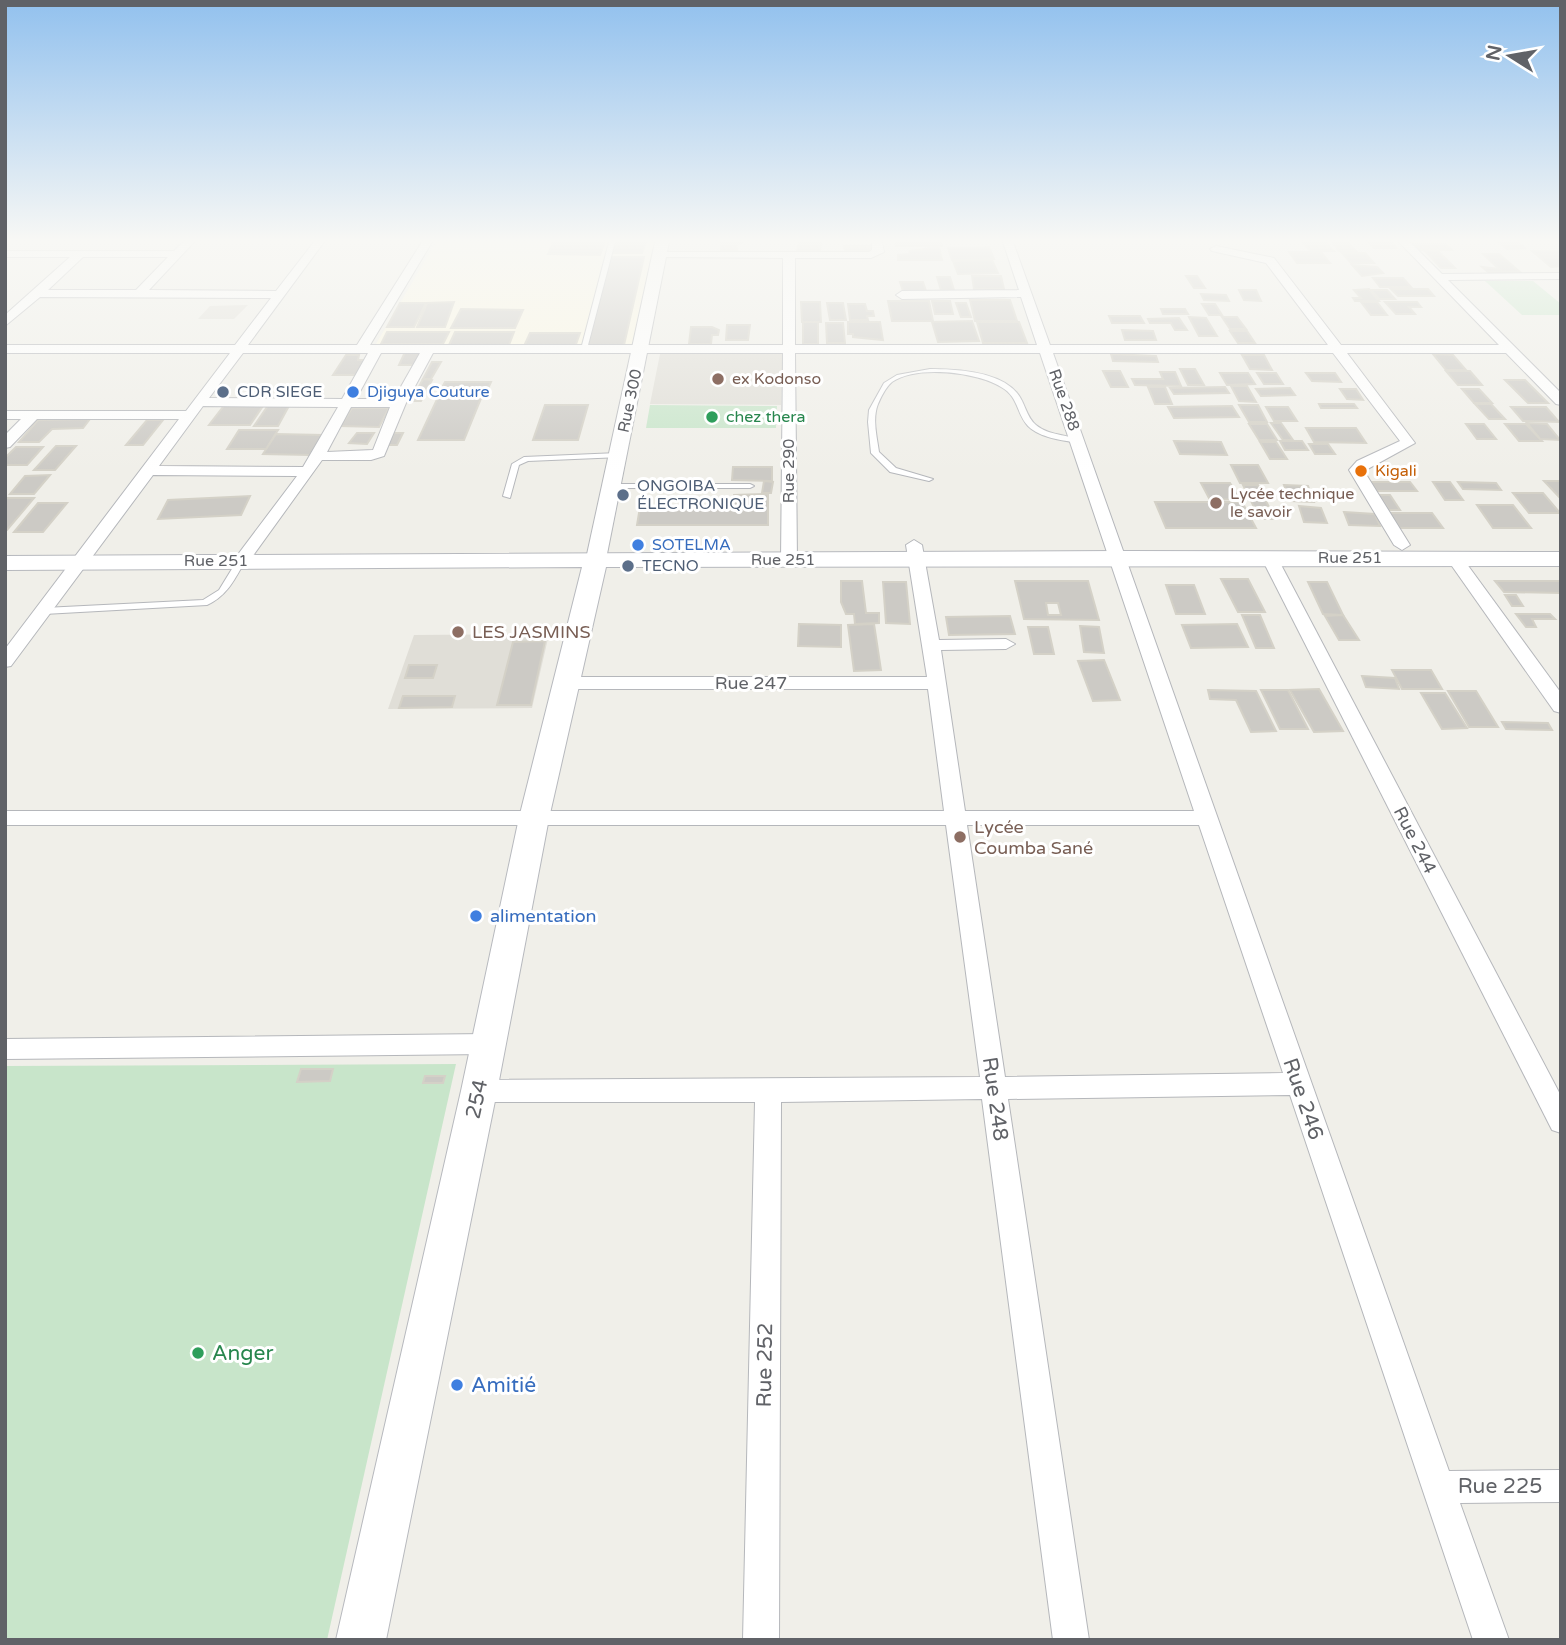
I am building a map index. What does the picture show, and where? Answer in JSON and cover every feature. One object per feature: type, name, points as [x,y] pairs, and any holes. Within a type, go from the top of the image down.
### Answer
[{"type":"main road","name":"Rue 251","points":[[5,545],[84,554]]},
{"type":"main road","name":"Rue 251","points":[[5,563],[84,554],[789,553],[1561,545]]},
{"type":"main road","name":"Rue 251","points":[[1116,551],[1270,559],[1561,559]]},
{"type":"main road","name":"254","points":[[361,1640],[479,1091],[534,818],[597,552]]},
{"type":"street","points":[[5,662],[261,319]]},
{"type":"street","points":[[361,349],[380,319]]},
{"type":"street","name":"Rue 300","points":[[597,552],[647,319]]},
{"type":"street","name":"Rue 290","points":[[789,319],[789,553]]},
{"type":"street","name":"Rue 288","points":[[1036,319],[1116,551]]},
{"type":"street","points":[[1315,319],[1408,443],[1362,464],[1356,470],[1402,545]]},
{"type":"street","points":[[1480,319],[1561,401]]},
{"type":"street","points":[[5,349],[1510,349]]},
{"type":"street","points":[[247,553],[308,472],[377,349]]},
{"type":"street","points":[[317,456],[370,456],[379,453],[399,403],[429,349]]},
{"type":"street","points":[[200,402],[399,403]]},
{"type":"street","points":[[5,415],[190,415]]},
{"type":"street","points":[[5,444],[33,415]]},
{"type":"street","points":[[148,470],[308,472]]},
{"type":"street","name":"Rue 246","points":[[1116,551],[1492,1640]]},
{"type":"street","name":"Rue 248","points":[[915,552],[937,683],[1072,1640]]},
{"type":"street","name":"Rue 244","points":[[1270,559],[1561,1122]]},
{"type":"street","points":[[1455,559],[1561,707]]},
{"type":"street","points":[[930,645],[1006,644]]},
{"type":"street","name":"Rue 247","points":[[565,683],[937,683]]},
{"type":"street","points":[[5,818],[1209,818]]},
{"type":"street","points":[[5,1049],[488,1044]]},
{"type":"street","points":[[479,1091],[768,1091],[1298,1084]]},
{"type":"street","name":"Rue 252","points":[[761,1640],[768,1091]]},
{"type":"street","name":"Rue 225","points":[[1439,1487],[1561,1486]]},
{"type":"lane","points":[[584,349],[592,319]]},
{"type":"lane","points":[[929,479],[893,470],[875,453],[873,407],[888,382],[911,373],[954,371],[979,374],[1007,387],[1022,402],[1027,420],[1043,433],[1078,441]]},
{"type":"lane","points":[[507,496],[516,464],[527,459],[618,455]]},
{"type":"lane","points":[[612,485],[750,486]]},
{"type":"lane","points":[[44,611],[204,603],[216,599],[223,592],[247,553]]},
{"type":"shaded area","points":[[391,319],[643,319],[636,348],[376,344]]},
{"type":"shaded area","name":"ex Kodonso","points":[[783,353],[781,405],[650,404],[660,354]]},
{"type":"shaded area","points":[[549,634],[532,708],[388,709],[414,635]]},
{"type":"green space","name":"chez thera","points":[[650,405],[777,406],[776,428],[646,428]]},
{"type":"green space","name":"Anger","points":[[456,1064],[327,1640],[5,1640],[5,1066]]},
{"type":"building","points":[[391,319],[418,319],[414,327],[387,327]]},
{"type":"building","points":[[420,319],[448,319],[445,327],[417,327]]},
{"type":"building","points":[[456,319],[519,319],[515,328],[451,328]]},
{"type":"building","points":[[595,319],[630,319],[624,345],[588,345]]},
{"type":"building","points":[[802,319],[821,319],[821,322],[802,322]]},
{"type":"building","points":[[892,319],[933,319],[933,321],[892,321]]},
{"type":"building","points":[[974,319],[1016,319],[1017,321],[975,321]]},
{"type":"building","points":[[1110,319],[1142,319],[1144,323],[1112,323]]},
{"type":"building","points":[[1148,319],[1180,319],[1187,330],[1175,330],[1171,323],[1150,323]]},
{"type":"building","points":[[1190,319],[1206,319],[1217,336],[1199,336]]},
{"type":"building","points":[[1223,319],[1238,319],[1246,329],[1230,329]]},
{"type":"building","points":[[972,321],[979,341],[938,342],[932,322]]},
{"type":"building","points":[[803,322],[818,322],[818,344],[803,344]]},
{"type":"building","points":[[848,322],[880,322],[883,340],[853,337],[853,334],[848,334]]},
{"type":"building","points":[[977,322],[1019,322],[1027,343],[983,343]]},
{"type":"building","points":[[826,323],[843,323],[845,343],[827,343]]},
{"type":"building","points":[[727,325],[750,325],[748,340],[726,340]]},
{"type":"building","points":[[691,327],[712,327],[719,330],[718,335],[712,335],[711,344],[689,344]]},
{"type":"building","points":[[1122,330],[1153,331],[1156,340],[1125,340]]},
{"type":"building","points":[[1230,331],[1247,331],[1255,343],[1238,343]]},
{"type":"building","points":[[387,332],[449,332],[443,344],[381,344]]},
{"type":"building","points":[[455,332],[514,332],[509,345],[449,345]]},
{"type":"building","points":[[530,333],[580,333],[575,347],[524,346]]},
{"type":"building","points":[[405,352],[423,352],[417,365],[399,365]]},
{"type":"building","points":[[1111,354],[1156,356],[1158,362],[1113,361]]},
{"type":"building","points":[[1433,354],[1453,355],[1466,370],[1446,370]]},
{"type":"building","points":[[346,355],[359,355],[358,360],[367,360],[357,375],[333,375]]},
{"type":"building","points":[[1242,355],[1264,355],[1272,370],[1250,369]]},
{"type":"building","points":[[432,362],[441,362],[431,379],[423,379]]},
{"type":"building","points":[[1180,369],[1195,369],[1204,385],[1188,385]]},
{"type":"building","points":[[1103,371],[1120,371],[1128,387],[1111,387]]},
{"type":"building","points":[[1446,371],[1470,371],[1482,385],[1458,385]]},
{"type":"building","points":[[1160,372],[1175,372],[1181,386],[1135,385],[1132,379],[1163,379]]},
{"type":"building","points":[[1220,373],[1248,373],[1255,384],[1227,385]]},
{"type":"building","points":[[1257,373],[1276,373],[1283,384],[1264,384]]},
{"type":"building","points":[[1306,373],[1335,373],[1341,382],[1312,381]]},
{"type":"building","points":[[423,379],[432,380],[421,401],[411,401]]},
{"type":"building","points":[[1505,380],[1525,380],[1548,403],[1528,403]]},
{"type":"building","points":[[445,382],[491,382],[487,391],[440,391]]},
{"type":"building","points":[[1231,386],[1247,386],[1256,402],[1239,401]]},
{"type":"building","points":[[1148,387],[1165,387],[1172,404],[1155,404]]},
{"type":"building","points":[[1225,387],[1229,393],[1174,394],[1170,388]]},
{"type":"building","points":[[1290,388],[1295,395],[1261,396],[1256,389]]},
{"type":"building","points":[[1340,389],[1356,389],[1363,400],[1347,399]]},
{"type":"building","points":[[1462,389],[1479,389],[1492,403],[1474,403]]},
{"type":"building","points":[[439,395],[482,396],[464,440],[418,440]]},
{"type":"building","points":[[226,403],[265,403],[250,425],[209,425]]},
{"type":"building","points":[[269,404],[290,404],[278,426],[254,426]]},
{"type":"building","points":[[1319,404],[1354,404],[1357,408],[1321,408]]},
{"type":"building","points":[[1475,404],[1491,404],[1505,419],[1489,419]]},
{"type":"building","points":[[545,405],[588,405],[578,440],[533,440]]},
{"type":"building","points":[[1239,405],[1258,405],[1267,422],[1249,422]]},
{"type":"building","points":[[1232,406],[1239,417],[1174,418],[1168,407]]},
{"type":"building","points":[[1266,407],[1288,407],[1297,421],[1274,421]]},
{"type":"building","points":[[1511,407],[1546,407],[1559,422],[1523,421]]},
{"type":"building","points":[[352,408],[389,408],[379,427],[341,426]]},
{"type":"building","points":[[90,419],[83,428],[52,429],[39,442],[19,442],[38,420]]},
{"type":"building","points":[[147,420],[163,420],[143,445],[126,445]]},
{"type":"building","points":[[1271,423],[1281,423],[1293,440],[1283,440]]},
{"type":"building","points":[[1527,423],[1547,424],[1560,440],[1540,439]]},
{"type":"building","points":[[1249,424],[1267,424],[1277,440],[1259,440]]},
{"type":"building","points":[[1466,424],[1484,424],[1496,439],[1477,439]]},
{"type":"building","points":[[1505,424],[1526,424],[1542,441],[1519,441]]},
{"type":"building","points":[[1306,428],[1356,428],[1366,443],[1314,442]]},
{"type":"building","points":[[239,430],[278,430],[266,449],[227,449]]},
{"type":"building","points":[[357,433],[374,433],[367,444],[349,443]]},
{"type":"building","points":[[394,433],[403,433],[397,445],[388,445]]},
{"type":"building","points":[[276,434],[322,435],[310,455],[263,454]]},
{"type":"building","points":[[1174,441],[1221,442],[1227,455],[1180,454]]},
{"type":"building","points":[[1280,441],[1302,441],[1308,450],[1285,450]]},
{"type":"building","points":[[1260,442],[1276,442],[1287,459],[1270,459]]},
{"type":"building","points":[[1309,444],[1328,444],[1335,454],[1315,454]]},
{"type":"building","points":[[56,446],[76,446],[55,470],[34,470]]},
{"type":"building","points":[[16,447],[43,447],[27,465],[5,465],[5,458]]},
{"type":"building","points":[[1231,465],[1258,465],[1268,483],[1240,483]]},
{"type":"building","points":[[733,467],[772,467],[772,481],[732,480]]},
{"type":"building","points":[[50,475],[34,494],[10,494],[25,476]]},
{"type":"building","points":[[764,481],[773,482],[771,493],[762,493]]},
{"type":"building","points":[[1544,481],[1561,481],[1561,499]]},
{"type":"building","points":[[1371,482],[1410,482],[1417,491],[1377,491]]},
{"type":"building","points":[[1433,482],[1450,482],[1463,500],[1445,500]]},
{"type":"building","points":[[1458,482],[1496,483],[1501,490],[1463,489]]},
{"type":"building","points":[[1201,483],[1230,483],[1240,499],[1210,500]]},
{"type":"building","points":[[1243,485],[1258,485],[1269,507],[1254,507]]},
{"type":"building","points":[[1284,485],[1308,486],[1314,502],[1290,501]]},
{"type":"building","points":[[1513,493],[1543,493],[1560,513],[1529,513]]},
{"type":"building","points":[[768,494],[768,525],[637,525],[640,507],[731,508],[734,495]]},
{"type":"building","points":[[1379,495],[1390,495],[1400,510],[1389,510]]},
{"type":"building","points":[[250,496],[241,515],[158,519],[168,500]]},
{"type":"building","points":[[5,498],[34,498],[7,530],[5,530]]},
{"type":"building","points":[[1155,502],[1242,502],[1256,528],[1166,528]]},
{"type":"building","points":[[38,503],[67,503],[43,532],[14,532]]},
{"type":"building","points":[[1477,505],[1513,505],[1531,528],[1493,528]]},
{"type":"building","points":[[1299,506],[1321,508],[1327,523],[1304,522]]},
{"type":"building","points":[[1254,509],[1273,509],[1278,519],[1259,519]]},
{"type":"building","points":[[1344,512],[1375,514],[1380,526],[1349,525]]},
{"type":"building","points":[[1390,513],[1432,513],[1443,528],[1400,528]]},
{"type":"building","points":[[1221,579],[1248,579],[1265,612],[1238,612]]},
{"type":"building","points":[[841,581],[862,581],[866,613],[879,613],[879,623],[855,624],[854,614],[846,614],[841,602]]},
{"type":"building","points":[[1015,581],[1088,581],[1099,620],[1024,619]],"holes":[[[1046,603],[1058,603],[1061,615],[1048,615]]]},
{"type":"building","points":[[1495,581],[1561,581],[1561,593],[1504,592]]},
{"type":"building","points":[[883,582],[906,582],[910,624],[886,623]]},
{"type":"building","points":[[1308,582],[1327,582],[1343,615],[1323,614]]},
{"type":"building","points":[[1166,585],[1194,585],[1205,614],[1176,614]]},
{"type":"building","points":[[1505,595],[1516,595],[1523,606],[1512,606]]},
{"type":"building","points":[[1516,614],[1550,614],[1555,619],[1532,619],[1536,627],[1526,627]]},
{"type":"building","points":[[1242,615],[1260,615],[1274,648],[1256,648]]},
{"type":"building","points":[[1343,615],[1359,640],[1339,640],[1325,616]]},
{"type":"building","points":[[1010,616],[1015,634],[949,635],[946,617]]},
{"type":"building","points":[[799,624],[841,625],[841,647],[798,646]]},
{"type":"building","points":[[874,624],[881,670],[854,671],[848,625]]},
{"type":"building","points":[[1237,624],[1248,647],[1191,648],[1182,625]]},
{"type":"building","points":[[1080,626],[1099,627],[1104,653],[1084,652]]},
{"type":"building","points":[[1028,627],[1048,627],[1054,654],[1034,654]]},
{"type":"building","points":[[545,641],[531,705],[497,705],[513,642]]},
{"type":"building","points":[[1104,660],[1120,700],[1093,701],[1078,661]]},
{"type":"building","points":[[409,665],[437,665],[433,678],[405,678]]},
{"type":"building","points":[[1392,670],[1431,670],[1442,689],[1402,689]]},
{"type":"building","points":[[1362,676],[1395,678],[1399,689],[1366,687]]},
{"type":"building","points":[[1319,689],[1343,731],[1314,732],[1290,690]]},
{"type":"building","points":[[1208,690],[1256,691],[1276,731],[1251,732],[1236,700],[1210,699]]},
{"type":"building","points":[[1261,690],[1288,690],[1308,729],[1280,729]]},
{"type":"building","points":[[1448,691],[1476,691],[1498,727],[1469,727]]},
{"type":"building","points":[[1421,693],[1445,693],[1467,728],[1442,729]]},
{"type":"building","points":[[403,696],[455,696],[452,707],[399,708]]},
{"type":"building","points":[[1502,722],[1548,723],[1552,730],[1506,729]]},
{"type":"building","points":[[301,1069],[333,1069],[330,1081],[297,1082]]},
{"type":"building","points":[[425,1076],[445,1076],[443,1083],[423,1083]]},
{"type":"place","name":"ex Kodonso","points":[[718,379]]},
{"type":"place","name":"CDR SIEGE","points":[[223,392]]},
{"type":"place","name":"Djiguya Couture","points":[[353,392]]},
{"type":"place","name":"chez thera","points":[[712,417]]},
{"type":"place","name":"Kigali","points":[[1361,471]]},
{"type":"place","name":"ONGOIBA ÉLECTRONIQUE","points":[[623,495]]},
{"type":"place","name":"Lycée technique le savoir","points":[[1216,503]]},
{"type":"place","name":"SOTELMA","points":[[638,545]]},
{"type":"place","name":"TECNO","points":[[628,566]]},
{"type":"place","name":"LES JASMINS","points":[[458,632]]},
{"type":"place","name":"Lycée Coumba Sané","points":[[960,837]]},
{"type":"place","name":"alimentation","points":[[476,916]]},
{"type":"place","name":"Anger","points":[[198,1353]]},
{"type":"place","name":"Amitié","points":[[457,1385]]}]
